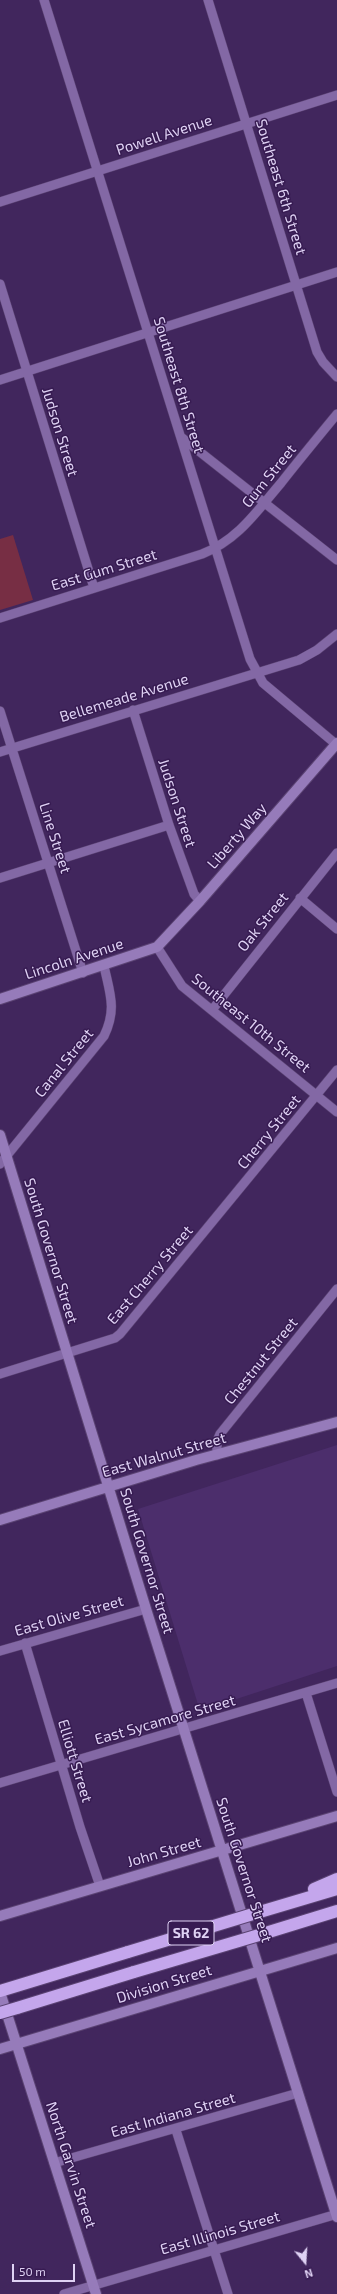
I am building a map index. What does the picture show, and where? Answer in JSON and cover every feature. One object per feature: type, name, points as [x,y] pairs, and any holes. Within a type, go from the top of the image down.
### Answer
[{"type":"highway","points":[[268,1910],[337,1879]]},
{"type":"highway","name":"SR 62","points":[[3,1990],[337,1889]]},
{"type":"highway","name":"SR 62","points":[[0,2013],[337,1911]]},
{"type":"main road","name":"Liberty Way","points":[[156,947],[200,901],[336,744]]},
{"type":"main road","name":"Lincoln Avenue","points":[[0,999],[83,973],[156,947]]},
{"type":"main road","name":"South Governor Street","points":[[0,1135],[3,1159],[67,1354],[337,2215]]},
{"type":"main road","name":"East Walnut Street","points":[[0,1520],[108,1486],[337,1422]]},
{"type":"main road","name":"John Street","points":[[0,1916],[337,1816]]},
{"type":"main road","name":"Division Street","points":[[0,2049],[337,1948]]},
{"type":"main road","name":"North Garvin Street","points":[[3,1990],[17,2044],[95,2290]]},
{"type":"street","name":"Southeast 8th Street","points":[[44,0],[256,672],[263,683],[336,744]]},
{"type":"street","name":"Southeast 6th Street","points":[[208,0],[317,352],[322,362],[337,377]]},
{"type":"street","name":"Powell Avenue","points":[[0,202],[337,95]]},
{"type":"street","points":[[0,380],[337,272]]},
{"type":"street","name":"Judson Street","points":[[0,284],[94,588]]},
{"type":"street","name":"Gum Street","points":[[216,548],[230,540],[266,503],[337,414]]},
{"type":"street","points":[[181,437],[337,560]]},
{"type":"street","name":"East Gum Street","points":[[0,618],[216,548]]},
{"type":"street","name":"Bellemeade Avenue","points":[[0,752],[299,660],[317,650],[337,634]]},
{"type":"street","name":"Judson Street","points":[[133,710],[169,825],[194,894],[200,901]]},
{"type":"street","name":"Line Street","points":[[0,711],[83,973]]},
{"type":"street","points":[[0,878],[169,825]]},
{"type":"street","name":"Oak Street","points":[[212,1010],[337,853]]},
{"type":"street","points":[[300,898],[337,929]]},
{"type":"street","name":"Southeast 10th Street","points":[[156,947],[176,979],[337,1112]]},
{"type":"street","name":"Canal Street","points":[[3,1159],[104,1036],[112,1020],[113,1006],[104,966]]},
{"type":"street","name":"Cherry Street","points":[[222,1211],[337,1070]]},
{"type":"street","name":"East Cherry Street","points":[[0,1374],[115,1338],[120,1334],[222,1211]]},
{"type":"street","name":"Chestnut Street","points":[[217,1455],[217,1441],[220,1434],[336,1292]]},
{"type":"street","name":"East Olive Street","points":[[0,1651],[146,1609]]},
{"type":"street","name":"Elliott Street","points":[[25,1644],[80,1827],[100,1886]]},
{"type":"street","name":"East Sycamore Street","points":[[0,1783],[337,1683]]},
{"type":"street","points":[[306,1693],[337,1792]]},
{"type":"street","name":"East Indiana Street","points":[[54,2163],[176,2130],[298,2093]]},
{"type":"street","points":[[176,2130],[228,2294]]},
{"type":"street","name":"East Illinois Street","points":[[64,2294],[95,2290],[214,2250],[337,2215]]},
{"type":"shaded area","points":[[13,535],[33,600],[0,610],[0,539]]},
{"type":"shaded area","points":[[337,1445],[337,1666],[200,1711],[138,1509]]}]
